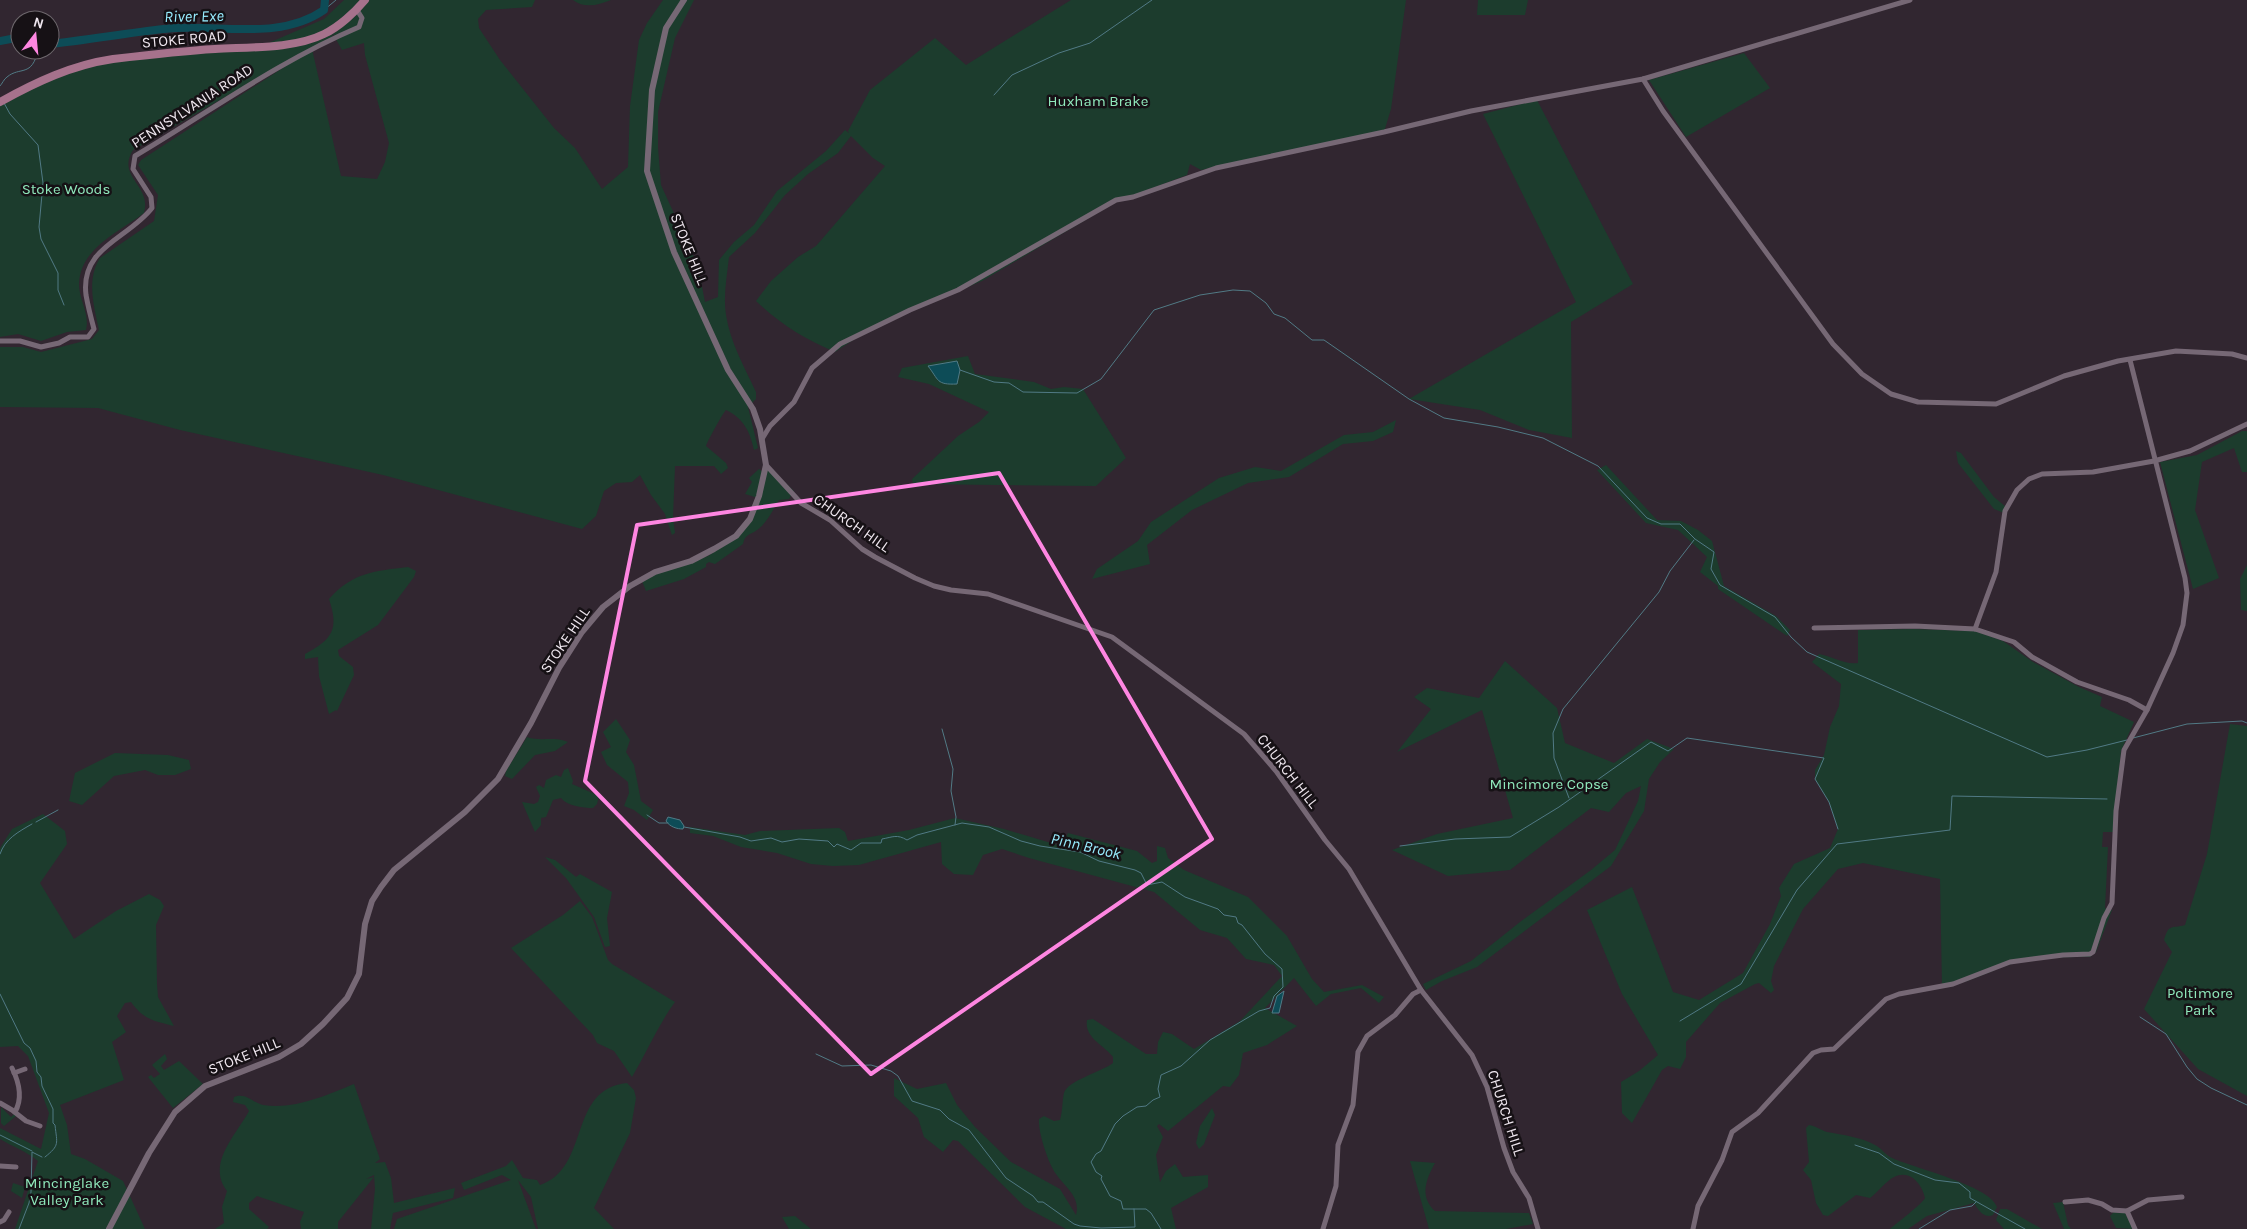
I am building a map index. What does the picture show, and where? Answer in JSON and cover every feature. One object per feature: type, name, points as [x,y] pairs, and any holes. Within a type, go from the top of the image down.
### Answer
[{"type":"main road","name":"STOKE ROAD","points":[[0,102],[60,72],[82,66],[112,60],[215,49],[257,48],[306,40],[325,34],[356,10],[365,0]]},
{"type":"street","name":"STOKE HILL","points":[[109,1229],[149,1154],[175,1112],[205,1086],[279,1057],[301,1044],[347,998],[356,983],[362,965],[364,929],[369,908],[387,877],[416,850],[465,812],[498,779],[531,723],[559,668],[591,621],[603,607],[643,578],[666,567],[692,561],[736,536],[750,519],[766,465],[762,439],[764,429],[754,409],[728,370],[674,252],[646,171],[652,90],[666,28],[684,0]]},
{"type":"street","points":[[764,429],[794,402],[812,368],[840,344],[910,310],[958,290],[1116,200],[1133,197],[1216,168],[1470,111],[1644,79],[1910,0]]},
{"type":"street","name":"PENNSYLVANIA ROAD","points":[[0,340],[20,341],[41,347],[58,343],[70,337],[88,337],[94,329],[86,294],[88,270],[97,253],[143,219],[152,208],[151,197],[133,169],[134,156],[263,75],[322,43],[359,27],[362,18],[356,10]]},
{"type":"street","points":[[1644,79],[1663,111],[1833,344],[1862,374],[1891,394],[1918,402],[1945,401],[1996,404],[2064,376],[2118,361],[2176,351],[2232,354],[2247,358]]},
{"type":"street","points":[[1693,1229],[1698,1206],[1722,1160],[1732,1132],[1758,1113],[1813,1053],[1834,1048],[1886,998],[1953,984],[2010,962],[2063,955],[2090,954],[2093,952],[2104,918],[2112,903],[2116,811],[2124,750],[2147,710],[2173,653],[2183,625],[2187,593],[2185,578],[2130,360]]},
{"type":"street","points":[[1976,629],[1996,572],[2005,511],[2017,490],[2029,479],[2042,474],[2093,472],[2154,461],[2190,451],[2247,424]]},
{"type":"street","name":"CHURCH HILL","points":[[766,465],[801,503],[830,520],[862,549],[876,557],[934,586],[988,594],[1112,637],[1244,734],[1276,771],[1325,840],[1349,869],[1421,990],[1472,1056],[1487,1087],[1504,1148],[1513,1172],[1529,1198],[1538,1229]]},
{"type":"street","points":[[1814,628],[1916,626],[1976,629],[2014,642],[2032,657],[2077,682],[2129,700],[2147,710]]},
{"type":"street","points":[[1323,1229],[1336,1186],[1338,1145],[1353,1105],[1358,1052],[1367,1036],[1395,1015],[1413,994],[1421,990]]},
{"type":"street","points":[[15,1112],[20,1101],[20,1093],[13,1070],[25,1069]]},
{"type":"street","points":[[0,1103],[15,1112],[26,1122],[40,1126]]},
{"type":"street","points":[[0,1166],[14,1168]]},
{"type":"street","points":[[2065,1202],[2088,1197],[2112,1210],[2127,1211],[2148,1200],[2167,1195],[2182,1197]]},
{"type":"street","points":[[2127,1211],[2135,1229]]},
{"type":"street","points":[[0,1222],[4,1220],[9,1212]]},
{"type":"highlighted area","points":[[999,473],[1212,839],[871,1074],[585,781],[637,525]]},
{"type":"green space","points":[[344,0],[535,0],[532,7],[486,10],[478,19],[479,28],[500,60],[554,128],[575,148],[602,189],[628,167],[630,106],[639,40],[647,23],[663,0],[694,0],[675,38],[658,112],[658,147],[661,185],[698,266],[705,302],[718,297],[719,260],[734,242],[754,225],[777,191],[826,151],[845,130],[849,133],[848,131],[870,90],[935,38],[966,65],[1071,0],[1406,0],[1391,109],[1384,132],[1201,170],[1190,164],[1187,175],[1116,202],[982,281],[873,327],[835,352],[793,330],[756,301],[771,281],[798,257],[816,246],[885,166],[873,158],[851,136],[838,153],[808,174],[785,195],[755,233],[729,257],[725,293],[726,315],[734,345],[756,392],[756,399],[748,407],[758,448],[754,450],[748,431],[741,421],[726,410],[706,446],[726,463],[728,468],[721,474],[714,466],[675,466],[673,518],[675,533],[672,535],[665,514],[651,495],[640,475],[632,482],[616,483],[604,491],[596,516],[582,529],[383,475],[180,430],[98,408],[0,407],[0,347],[23,347],[41,352],[92,339],[99,330],[92,284],[93,275],[100,258],[154,221],[158,195],[138,165],[141,160],[312,49],[341,176],[377,179],[385,162],[389,143],[365,55],[364,43],[342,50],[333,34],[331,40],[305,51],[133,150],[129,159],[129,167],[143,195],[145,203],[144,213],[102,242],[86,260],[81,271],[79,284],[87,318],[86,330],[67,332],[41,341],[18,334],[0,337],[0,101],[46,78],[117,59],[257,48],[324,19]]},
{"type":"green space","points":[[573,0],[611,0],[596,5],[587,5]]},
{"type":"green space","points":[[1478,0],[1528,0],[1525,15],[1477,15]]},
{"type":"green space","points":[[1744,53],[1770,88],[1686,137],[1649,80]]},
{"type":"green space","points":[[1537,100],[1633,284],[1571,322],[1572,438],[1529,430],[1480,410],[1409,399],[1576,302],[1483,114]]},
{"type":"green space","points":[[968,356],[975,374],[1034,382],[1051,389],[1064,387],[1083,389],[1126,458],[1096,486],[913,484],[912,479],[958,436],[979,422],[989,412],[929,384],[898,377],[902,368]]},
{"type":"green space","points":[[1396,420],[1393,432],[1373,441],[1343,444],[1289,477],[1248,483],[1192,510],[1147,545],[1150,564],[1092,579],[1097,569],[1138,541],[1151,522],[1219,478],[1255,467],[1281,471],[1344,435],[1373,432]]},
{"type":"green space","points":[[2242,431],[2247,431],[2247,472],[2242,472],[2234,448],[2202,462],[2195,510],[2219,578],[2193,589],[2160,462],[2197,455]]},
{"type":"green space","points":[[1956,451],[1961,453],[1994,497],[2006,507],[2004,513],[1994,509],[1958,463]]},
{"type":"green space","points":[[1606,465],[1657,520],[1681,521],[1698,530],[1712,541],[1724,586],[1776,616],[1790,630],[1787,636],[1718,589],[1718,586],[1700,572],[1707,557],[1678,530],[1646,523],[1597,470]]},
{"type":"green space","points":[[769,467],[794,491],[789,499],[779,500],[763,524],[746,536],[743,544],[715,564],[709,562],[706,564],[706,567],[684,579],[646,591],[642,581],[657,572],[708,556],[740,534],[758,498],[745,494],[752,482],[749,478],[759,469],[763,472]]},
{"type":"green space","points":[[2247,565],[2247,611],[2241,610],[2240,579]]},
{"type":"green space","points":[[408,567],[416,571],[414,577],[378,625],[338,650],[339,656],[353,667],[354,675],[337,711],[329,714],[319,676],[318,657],[305,659],[305,654],[328,638],[331,632],[333,618],[329,599],[347,583],[365,574]]},
{"type":"green space","points":[[1858,630],[1975,631],[2003,641],[2033,662],[2102,697],[2100,706],[2134,722],[2121,751],[2113,832],[2103,832],[2102,847],[2108,847],[2105,908],[2112,910],[2096,952],[2090,957],[2049,958],[2018,962],[1942,988],[1940,879],[1863,863],[1838,869],[1803,909],[1774,966],[1771,981],[1774,990],[1771,993],[1759,983],[1720,1003],[1686,1042],[1686,1057],[1680,1069],[1668,1066],[1662,1070],[1632,1123],[1622,1113],[1621,1082],[1639,1071],[1658,1055],[1622,994],[1587,910],[1632,887],[1673,992],[1699,1000],[1743,973],[1770,924],[1781,896],[1779,888],[1794,864],[1830,848],[1838,829],[1829,802],[1815,779],[1815,770],[1824,755],[1830,727],[1839,706],[1841,684],[1812,662],[1819,654],[1843,662],[1858,663]]},
{"type":"green space","name":"Mincimore Copse","points":[[1505,661],[1557,708],[1565,743],[1614,763],[1647,739],[1674,749],[1660,762],[1649,779],[1644,811],[1611,866],[1477,967],[1442,981],[1426,990],[1423,984],[1471,961],[1615,850],[1638,801],[1641,786],[1626,793],[1609,812],[1591,808],[1510,870],[1448,876],[1392,850],[1437,834],[1513,818],[1482,710],[1397,752],[1431,709],[1414,697],[1427,688],[1479,698]]},
{"type":"green space","points":[[616,719],[630,740],[626,752],[634,765],[641,801],[653,810],[647,820],[634,810],[624,806],[629,793],[628,782],[607,765],[601,752],[611,747],[603,732]]},
{"type":"green space","name":"Poltimore Park","points":[[2230,724],[2247,726],[2247,1096],[2198,1069],[2144,1009],[2172,952],[2164,940],[2167,931],[2171,928],[2185,925],[2207,854]]},
{"type":"green space","points":[[527,737],[558,739],[568,742],[555,751],[535,755],[512,779],[505,776],[506,771]]},
{"type":"green space","points":[[115,753],[168,755],[189,760],[191,769],[175,775],[158,775],[145,770],[114,776],[82,805],[69,801],[75,773]]},
{"type":"green space","points":[[568,768],[573,781],[572,784],[599,796],[597,804],[593,808],[585,808],[571,805],[561,798],[553,800],[546,817],[541,818],[541,825],[535,832],[522,802],[534,804],[538,802],[540,796],[536,787],[539,785],[544,788],[546,780],[556,775],[561,777],[564,770]]},
{"type":"green space","name":"Mincinglake Valley Park","points":[[43,814],[65,831],[67,844],[40,883],[74,939],[116,911],[149,894],[160,900],[164,906],[156,925],[158,997],[174,1026],[150,1019],[140,1013],[131,1002],[125,1003],[117,1016],[126,1032],[112,1042],[124,1080],[60,1105],[67,1125],[71,1154],[85,1159],[123,1181],[145,1229],[15,1229],[38,1161],[29,1154],[0,1139],[0,1128],[41,1149],[49,1113],[28,1056],[18,1046],[0,1047],[0,848],[12,829]]},
{"type":"green space","points":[[955,818],[1004,829],[1061,846],[1068,833],[1137,851],[1152,863],[1157,861],[1157,846],[1165,848],[1168,858],[1184,870],[1248,897],[1287,936],[1312,979],[1324,992],[1362,985],[1384,997],[1379,1003],[1361,988],[1331,994],[1316,1006],[1294,978],[1265,1008],[1297,1026],[1267,1045],[1243,1053],[1239,1075],[1230,1087],[1223,1086],[1168,1131],[1159,1124],[1157,1126],[1163,1137],[1156,1155],[1160,1182],[1166,1171],[1175,1164],[1183,1177],[1208,1175],[1208,1187],[1171,1208],[1176,1229],[1066,1229],[1025,1207],[958,1141],[953,1140],[943,1152],[924,1137],[918,1118],[894,1096],[894,1078],[917,1089],[946,1083],[957,1105],[975,1127],[1011,1162],[1060,1189],[1076,1215],[1077,1209],[1074,1198],[1056,1174],[1047,1155],[1040,1132],[1039,1119],[1044,1116],[1054,1121],[1060,1120],[1063,1096],[1066,1089],[1113,1063],[1113,1057],[1089,1032],[1087,1020],[1093,1019],[1146,1054],[1157,1054],[1158,1042],[1163,1032],[1172,1034],[1194,1049],[1240,1021],[1282,976],[1274,965],[1246,959],[1227,938],[1200,930],[1154,892],[1002,849],[983,855],[973,875],[954,874],[942,864],[941,842],[859,865],[833,866],[811,864],[777,853],[741,847],[713,836],[690,833],[690,827],[745,835],[760,831],[839,828],[845,832],[848,841],[909,830]]},
{"type":"green space","points":[[545,857],[555,860],[576,877],[580,874],[612,892],[607,918],[610,946],[605,947],[594,917],[566,878]]},
{"type":"green space","points":[[580,901],[592,917],[608,960],[675,1002],[632,1077],[614,1051],[597,1043],[593,1035],[511,948],[563,915]]},
{"type":"green space","points":[[165,1054],[167,1059],[161,1066],[164,1070],[179,1061],[203,1084],[173,1108],[148,1077],[151,1075],[154,1078],[160,1074],[152,1065]]},
{"type":"green space","points":[[627,1083],[634,1090],[636,1098],[630,1133],[594,1208],[614,1229],[538,1229],[531,1197],[518,1180],[536,1229],[394,1229],[397,1219],[511,1180],[502,1175],[464,1190],[461,1183],[506,1166],[512,1160],[523,1178],[537,1180],[540,1185],[556,1176],[567,1163],[587,1113],[595,1099],[608,1088]]},
{"type":"green space","points":[[354,1084],[380,1159],[375,1163],[385,1162],[391,1178],[394,1203],[455,1188],[453,1198],[393,1213],[390,1229],[371,1229],[375,1189],[374,1175],[366,1179],[374,1177],[338,1222],[338,1229],[301,1229],[300,1222],[304,1212],[257,1196],[249,1203],[249,1209],[269,1227],[267,1229],[215,1229],[224,1223],[222,1207],[227,1191],[221,1181],[221,1160],[249,1111],[245,1105],[233,1102],[234,1097],[246,1097],[263,1105],[286,1105],[333,1093]]},
{"type":"green space","points":[[1,1107],[11,1117],[14,1114],[16,1116],[4,1126],[1,1123]]},
{"type":"green space","points":[[1212,1108],[1215,1115],[1204,1144],[1199,1149],[1196,1143],[1200,1126]]},
{"type":"green space","points":[[1809,1125],[1827,1132],[1870,1142],[1890,1157],[1966,1184],[1980,1191],[1991,1199],[1997,1207],[1993,1215],[1986,1216],[1981,1213],[1974,1203],[1927,1216],[1908,1229],[1890,1229],[1915,1209],[1925,1198],[1921,1188],[1914,1179],[1910,1176],[1900,1175],[1891,1179],[1870,1198],[1856,1195],[1828,1216],[1823,1215],[1816,1203],[1811,1180],[1803,1170],[1809,1162],[1806,1128]]},
{"type":"green space","points":[[1410,1161],[1435,1163],[1429,1175],[1426,1194],[1430,1206],[1435,1211],[1529,1213],[1533,1224],[1506,1229],[1429,1229]]},
{"type":"green space","points":[[13,1183],[25,1187],[22,1198],[11,1191]]},
{"type":"green space","points":[[2063,1202],[2068,1225],[2071,1229],[2064,1229],[2053,1203]]},
{"type":"green space","points":[[2000,1209],[2007,1209],[2042,1229],[2004,1229],[1996,1220]]},
{"type":"green space","points":[[2114,1212],[2125,1213],[2134,1229],[2116,1228],[2110,1216]]},
{"type":"green space","points":[[795,1216],[811,1229],[789,1229],[782,1217]]},
{"type":"water","points":[[957,361],[960,370],[957,384],[945,384],[939,381],[928,366]]},
{"type":"water","points":[[668,817],[680,820],[684,826],[683,829],[669,825],[666,821]]},
{"type":"water","points":[[1284,991],[1279,1013],[1272,1013],[1277,996]]},
{"type":"waterway","name":"River Exe","points":[[60,43],[164,29],[246,29],[287,26],[306,20],[324,10],[325,0]]},
{"type":"waterway","points":[[324,10],[336,0]]},
{"type":"waterway","points":[[994,95],[1012,75],[1059,53],[1090,43],[1152,0]]},
{"type":"waterway","name":"River Exe","points":[[0,41],[10,39]]},
{"type":"waterway","points":[[0,86],[12,74],[29,68],[34,60]]},
{"type":"waterway","points":[[4,103],[10,114],[38,145],[43,183],[39,227],[41,239],[58,273],[58,290],[64,305]]},
{"type":"waterway","points":[[960,370],[994,382],[1009,383],[1023,392],[1077,393],[1101,379],[1154,310],[1200,295],[1233,290],[1250,291],[1266,303],[1274,314],[1285,318],[1312,340],[1324,340],[1409,399],[1444,418],[1498,427],[1543,438],[1598,466],[1647,518],[1661,524],[1680,524],[1695,539],[1714,552],[1711,569],[1720,585],[1775,617],[1791,637],[1807,652],[2047,757],[2127,740]]},
{"type":"waterway","points":[[1569,798],[1554,758],[1553,733],[1563,709],[1659,592],[1670,571],[1694,540]]},
{"type":"waterway","points":[[2133,738],[2187,724],[2242,721],[2247,723]]},
{"type":"waterway","points":[[942,729],[953,769],[951,791],[956,817],[955,825]]},
{"type":"waterway","points":[[1400,846],[1455,839],[1510,837],[1559,807],[1651,742],[1668,751],[1687,738],[1824,758],[1815,779],[1829,802],[1838,829]]},
{"type":"waterway","points":[[1680,1021],[1741,984],[1797,890],[1837,844],[1950,830],[1952,796],[2107,799]]},
{"type":"waterway","points":[[36,822],[58,810]]},
{"type":"waterway","name":"Pinn Brook","points":[[647,815],[659,823],[668,823]]},
{"type":"waterway","name":"Pinn Brook","points":[[684,827],[740,837],[751,841],[771,838],[782,842],[799,839],[828,841],[834,847],[837,844],[851,850],[861,843],[881,843],[882,839],[895,836],[907,840],[917,835],[962,823],[989,827],[1021,841],[1080,852],[1099,861],[1135,870],[1141,873],[1147,885],[1162,882],[1185,897],[1218,909],[1224,915],[1236,917],[1238,923],[1242,925],[1265,954],[1282,969],[1283,987],[1274,996],[1270,1008],[1259,1011],[1210,1040],[1181,1066],[1161,1075],[1158,1089],[1160,1097],[1146,1106],[1137,1107],[1123,1116],[1115,1124],[1101,1151],[1096,1154],[1091,1162],[1096,1172],[1102,1176],[1101,1179],[1110,1196],[1121,1201],[1123,1209],[1146,1209],[1151,1213],[1161,1229]]},
{"type":"waterway","points":[[0,854],[9,840],[32,824]]},
{"type":"waterway","points":[[0,994],[24,1043],[30,1048],[36,1061],[37,1072],[41,1077],[42,1086],[53,1109],[56,1144],[53,1150],[45,1157]]},
{"type":"waterway","points":[[2140,1017],[2166,1034],[2197,1079],[2211,1088],[2247,1105]]},
{"type":"waterway","points":[[816,1054],[842,1066],[871,1065],[891,1071],[898,1076],[912,1101],[940,1110],[949,1119],[969,1130],[1006,1178],[1033,1196],[1038,1202],[1043,1202],[1074,1224],[1101,1228],[1135,1227],[1134,1209]]},
{"type":"waterway","points":[[0,1135],[32,1151]]},
{"type":"waterway","points":[[1855,1145],[1879,1153],[1894,1164],[1935,1180],[1959,1183],[1970,1192],[1970,1198],[2025,1229]]},
{"type":"waterway","points":[[19,1229],[31,1192],[32,1152],[42,1157]]},
{"type":"waterway","points":[[1919,1229],[1950,1210],[1972,1206],[1976,1202]]},
{"type":"park label","name":"Huxham Brake","points":[[1098,101]]},
{"type":"park label","name":"Stoke Woods","points":[[66,189]]}]
